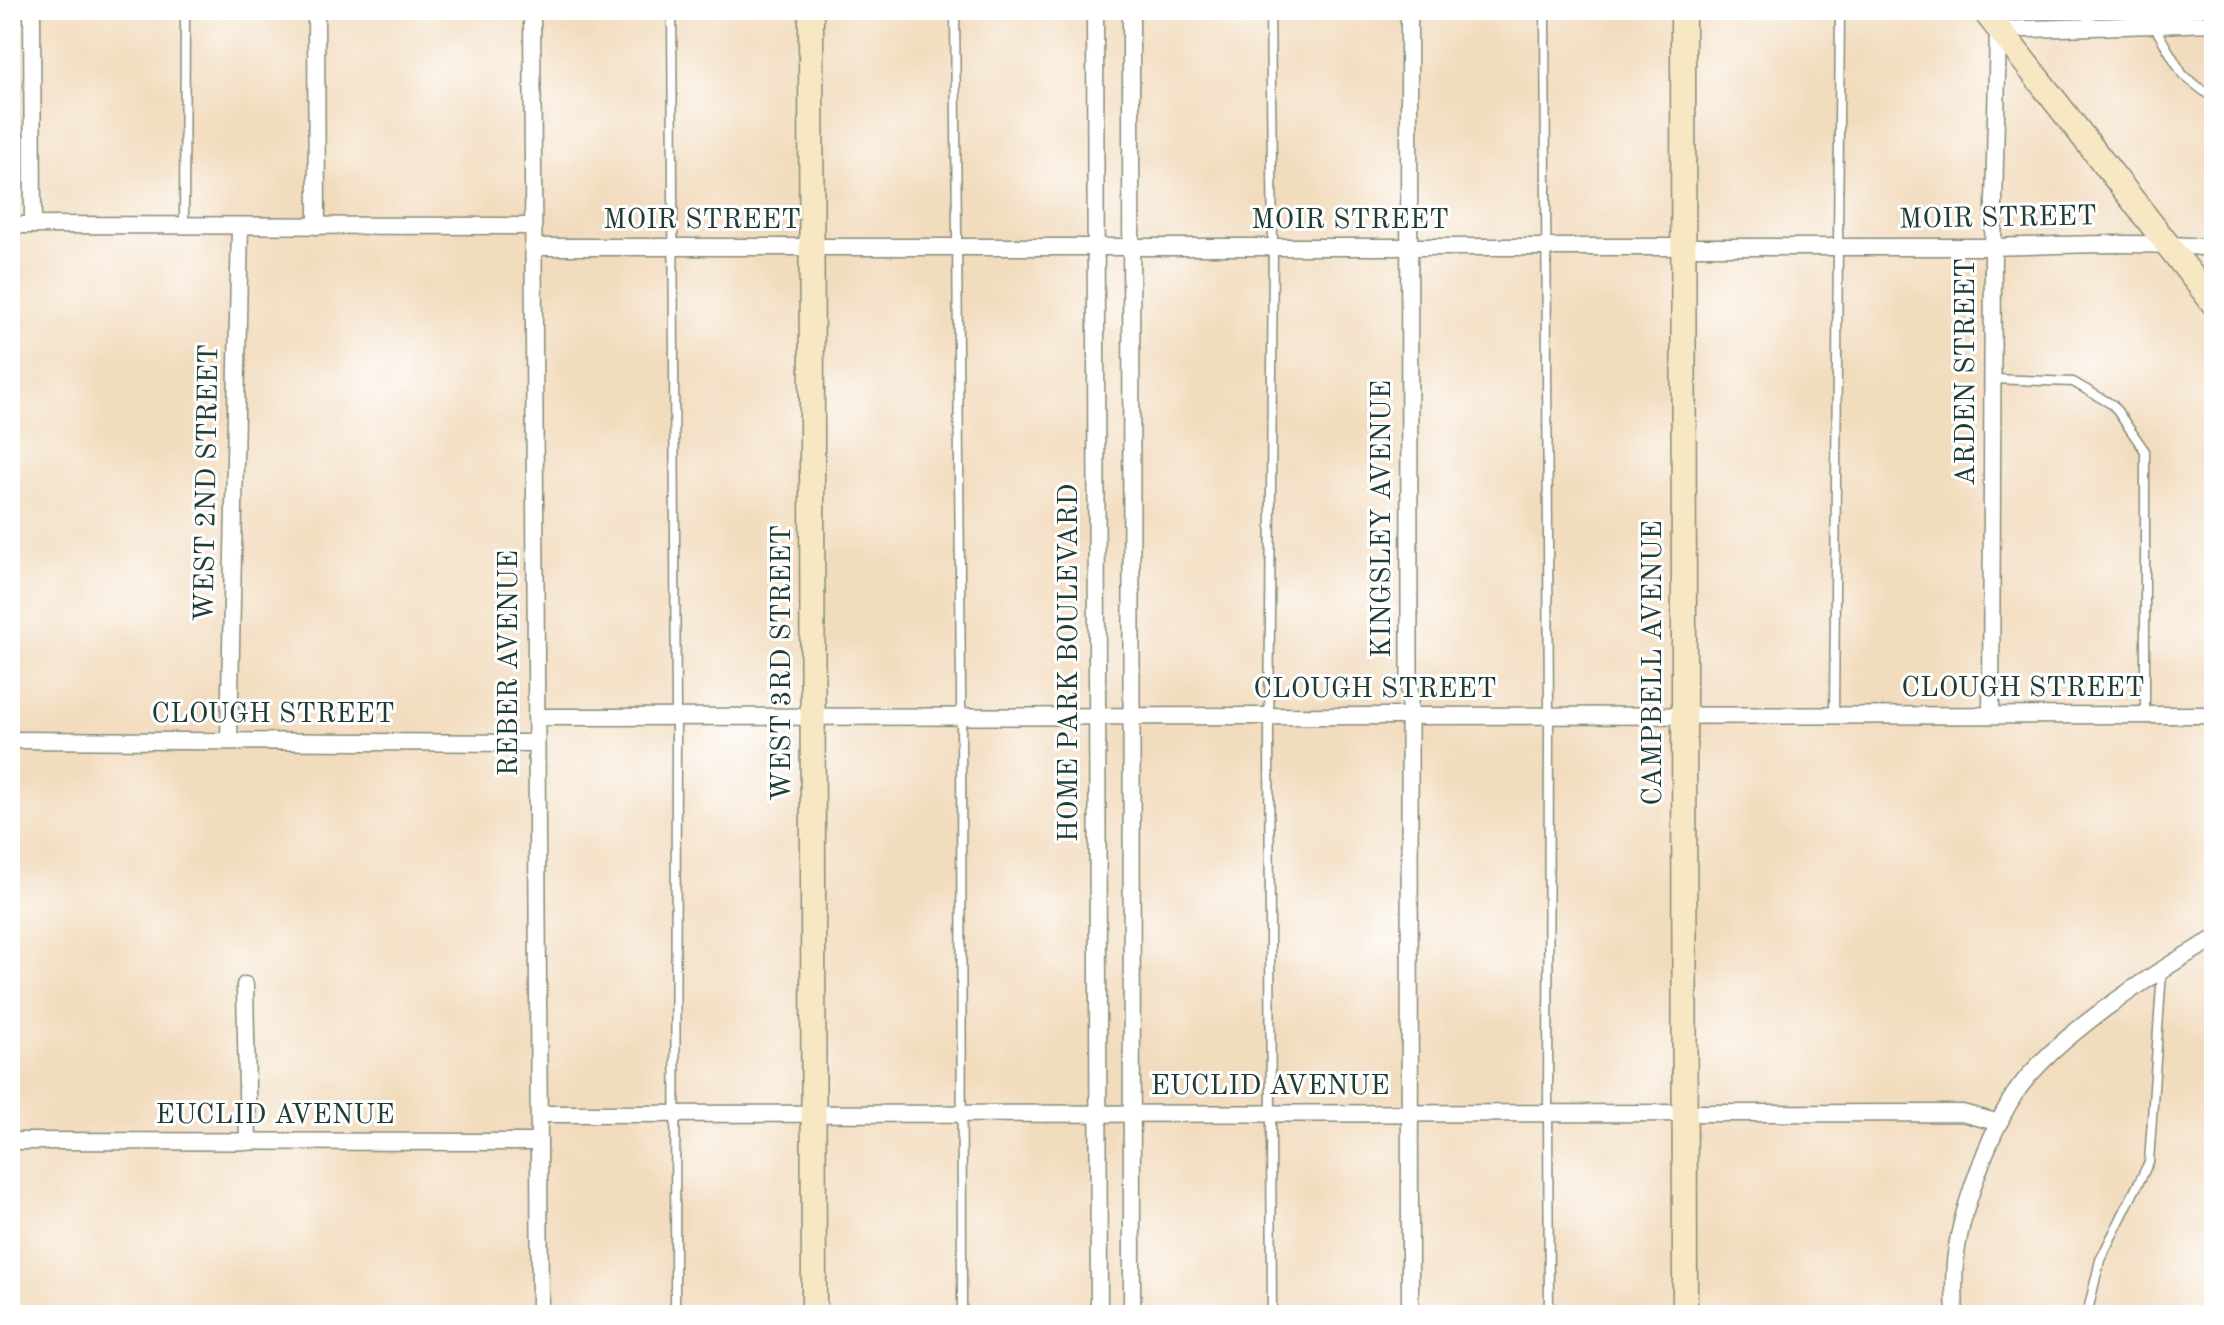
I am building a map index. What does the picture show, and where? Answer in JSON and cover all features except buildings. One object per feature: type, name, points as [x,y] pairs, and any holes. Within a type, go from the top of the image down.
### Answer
[{"type":"main road","name":"WEST 3RD STREET","points":[[811,10],[814,1315]]},
{"type":"main road","name":"CAMPBELL AVENUE","points":[[1683,10],[1685,1315]]},
{"type":"main road","points":[[1991,20],[2212,299]]},
{"type":"street","points":[[32,10],[33,225]]},
{"type":"street","points":[[316,10],[317,226]]},
{"type":"street","name":"REBER AVENUE","points":[[532,10],[540,1315]]},
{"type":"street","name":"HOME PARK BOULEVARD","points":[[1095,10],[1099,1315]]},
{"type":"street","points":[[1131,10],[1132,1315]]},
{"type":"street","name":"KINGSLEY AVENUE","points":[[1409,10],[1410,1315]]},
{"type":"street","points":[[1991,20],[2088,18],[2153,25],[2214,23]]},
{"type":"street","name":"ARDEN STREET","points":[[1991,20],[1991,715]]},
{"type":"street","points":[[10,225],[533,226]]},
{"type":"street","name":"WEST 2ND STREET","points":[[229,741],[240,226]]},
{"type":"street","name":"MOIR STREET","points":[[533,247],[1993,247],[2167,244],[2214,248]]},
{"type":"street","name":"CLOUGH STREET","points":[[536,717],[2214,715]]},
{"type":"street","name":"CLOUGH STREET","points":[[10,740],[536,743]]},
{"type":"street","points":[[1955,1315],[1956,1254],[1973,1189],[2014,1095],[2056,1049],[2087,1023],[2214,939]]},
{"type":"street","points":[[245,985],[248,1142]]},
{"type":"street","name":"EUCLID AVENUE","points":[[539,1114],[1962,1113],[2000,1123]]},
{"type":"street","name":"EUCLID AVENUE","points":[[10,1141],[539,1142]]},
{"type":"lane","points":[[184,226],[185,10]]},
{"type":"lane","points":[[672,10],[675,1315]]},
{"type":"lane","points":[[955,10],[962,1315]]},
{"type":"lane","points":[[1270,10],[1273,247],[1269,716],[1272,1315]]},
{"type":"lane","points":[[1545,10],[1549,1315]]},
{"type":"lane","points":[[1834,715],[1840,10]]},
{"type":"lane","points":[[2153,25],[2183,75],[2214,99]]},
{"type":"lane","points":[[1993,379],[2073,382],[2113,405],[2145,451],[2145,715]]},
{"type":"lane","points":[[2087,1315],[2100,1260],[2149,1162],[2162,971]]}]
